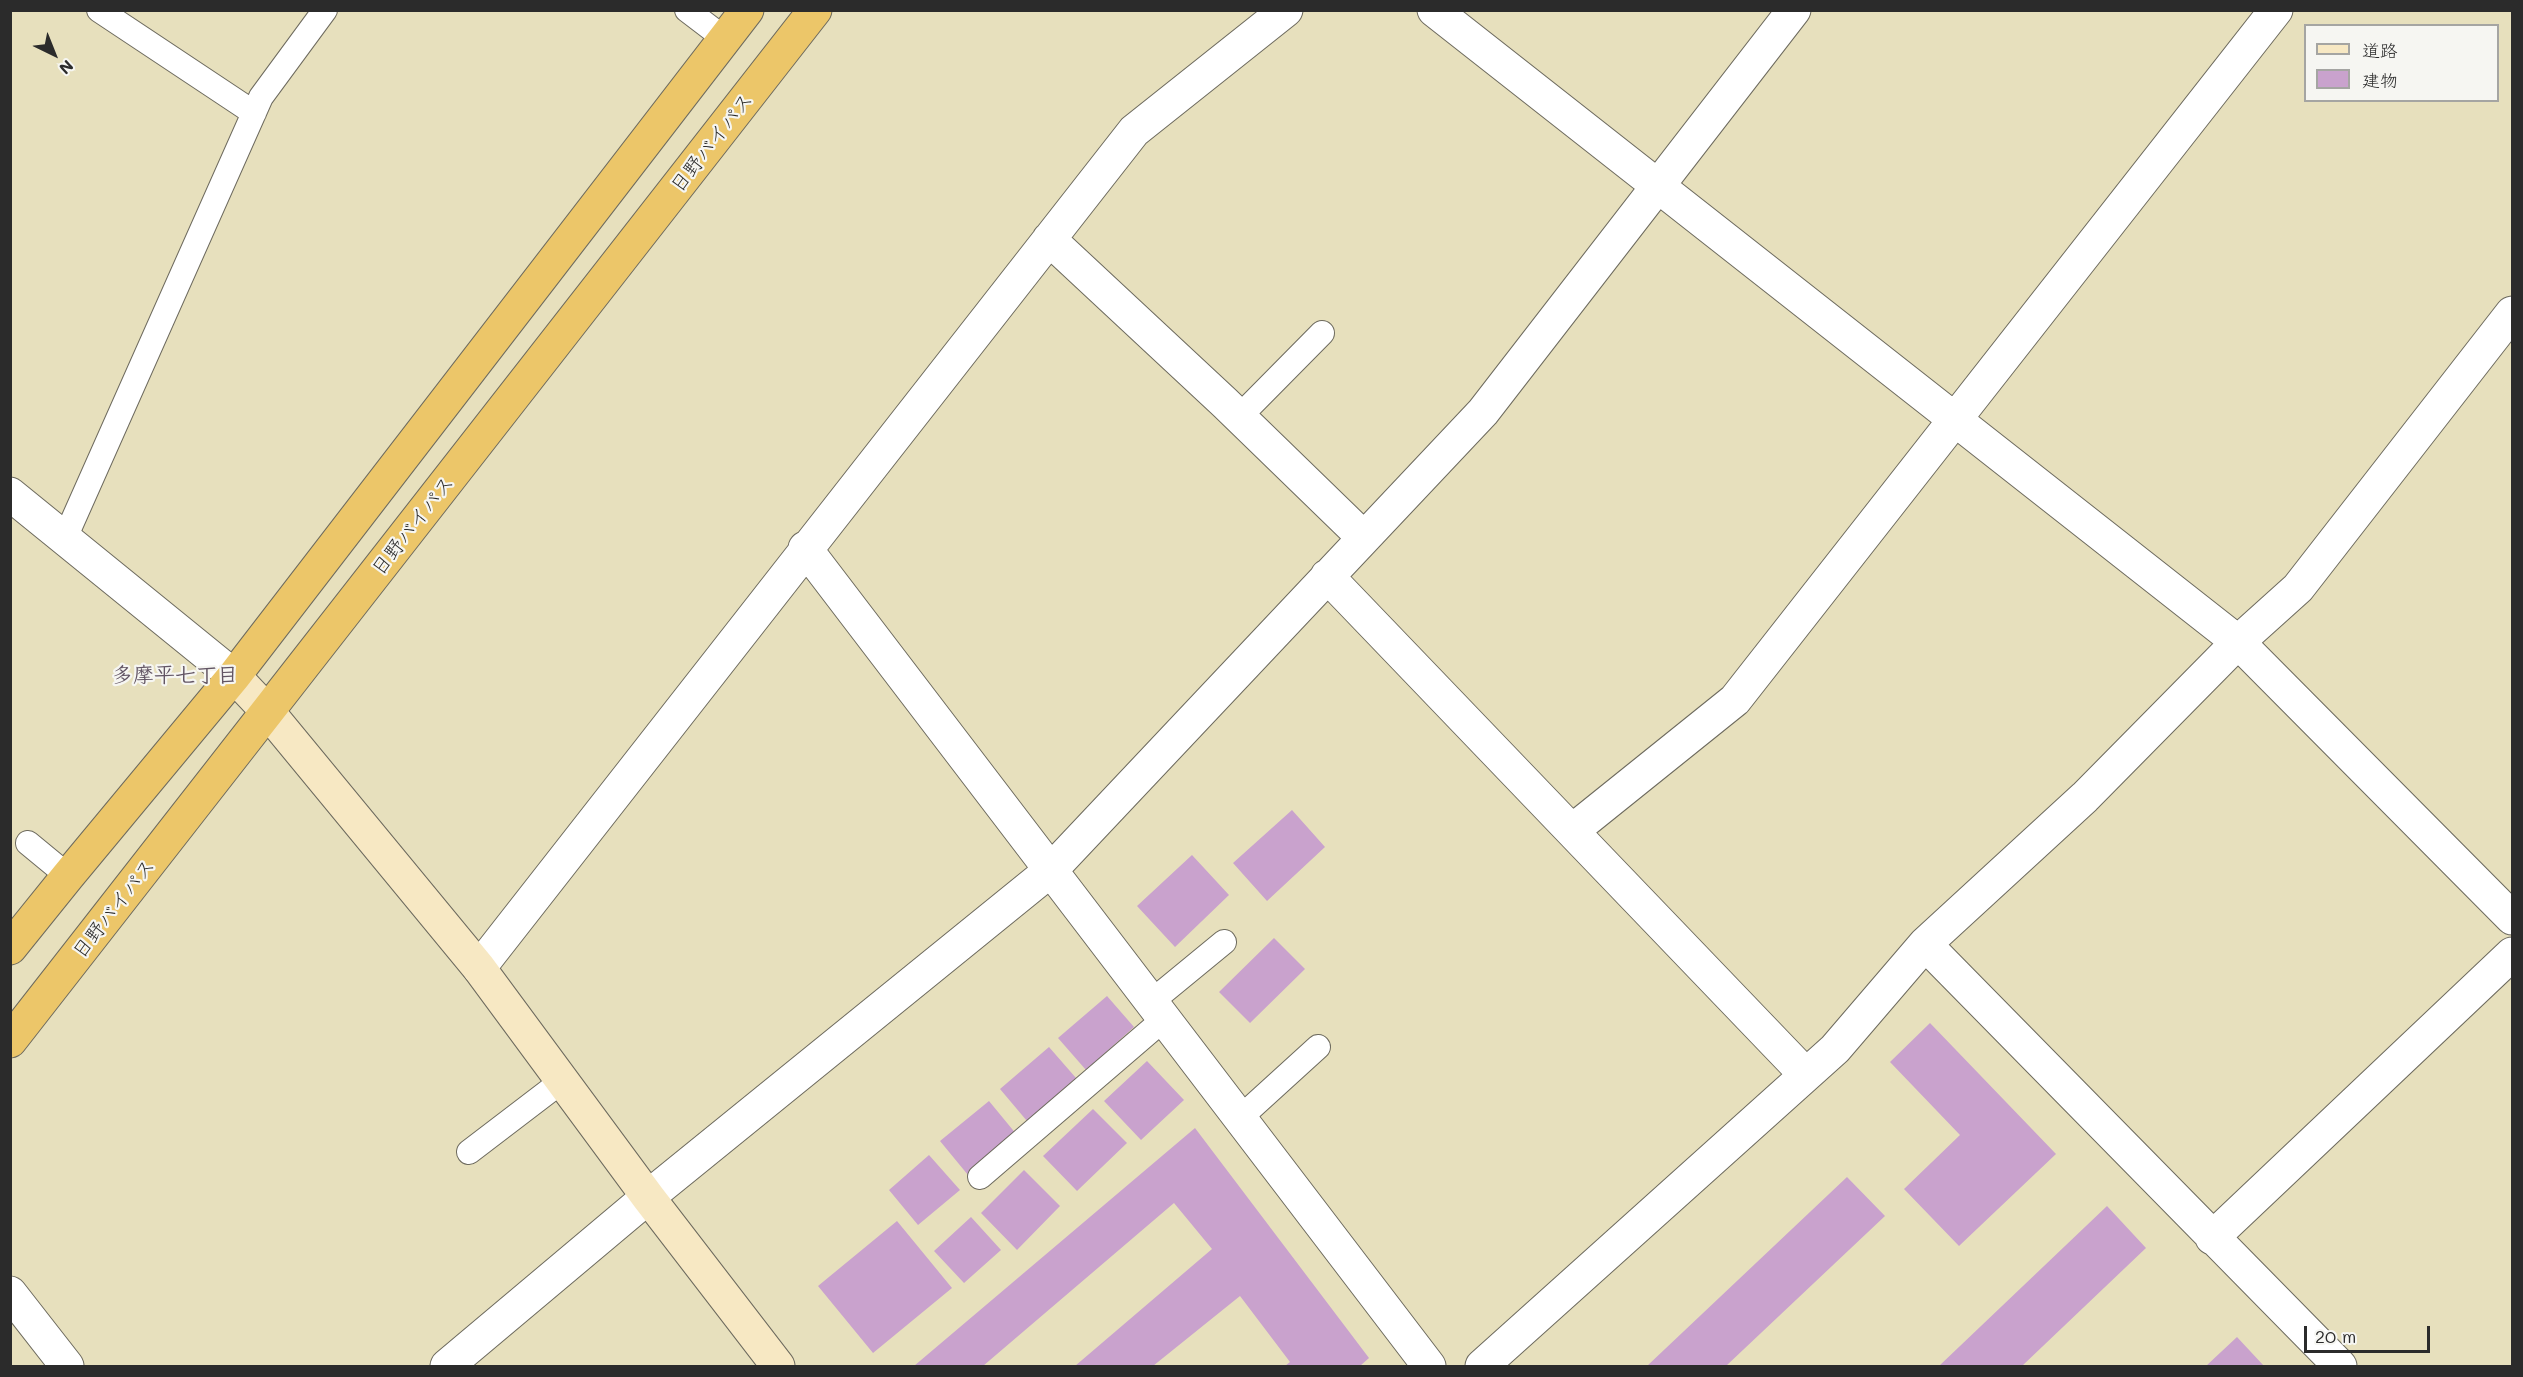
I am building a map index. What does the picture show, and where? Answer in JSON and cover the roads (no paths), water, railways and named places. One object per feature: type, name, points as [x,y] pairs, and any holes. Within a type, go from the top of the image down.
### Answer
[{"type":"highway","points":[[10,948],[234,676],[747,10]]},
{"type":"highway","name":"日野バイパス","points":[[10,1041],[815,10]]},
{"type":"street","points":[[478,968],[1134,131],[1286,10]]},
{"type":"street","points":[[1434,10],[2238,642],[2512,918]]},
{"type":"street","points":[[447,1366],[648,1197],[1051,870],[1362,537],[1483,412],[1794,10]]},
{"type":"street","points":[[1572,831],[1735,700],[2276,10]]},
{"type":"street","points":[[1049,239],[1239,417],[1362,537]]},
{"type":"street","points":[[1482,1366],[1835,1049],[1925,944],[2085,797],[2238,642],[2298,588],[2512,313]]},
{"type":"street","points":[[10,494],[234,676],[268,712],[478,968],[648,1197],[778,1366]]},
{"type":"street","points":[[805,548],[1429,1366]]},
{"type":"street","points":[[1326,576],[1806,1075]]},
{"type":"street","points":[[1925,944],[2340,1366]]},
{"type":"street","points":[[2212,1238],[2512,954]]},
{"type":"street","points":[[10,1293],[67,1366]]},
{"type":"lane","points":[[99,10],[254,113]]},
{"type":"lane","points":[[65,538],[261,98],[325,10]]},
{"type":"lane","points":[[687,10],[725,39]]},
{"type":"lane","points":[[1239,417],[1322,333]]},
{"type":"lane","points":[[28,843],[68,876]]},
{"type":"lane","points":[[980,1177],[1157,1010],[1224,942]]},
{"type":"lane","points":[[1240,1118],[1318,1047]]},
{"type":"lane","points":[[469,1152],[562,1081]]},
{"type":"district","name":"多摩平七丁目","points":[[175,676]]}]
